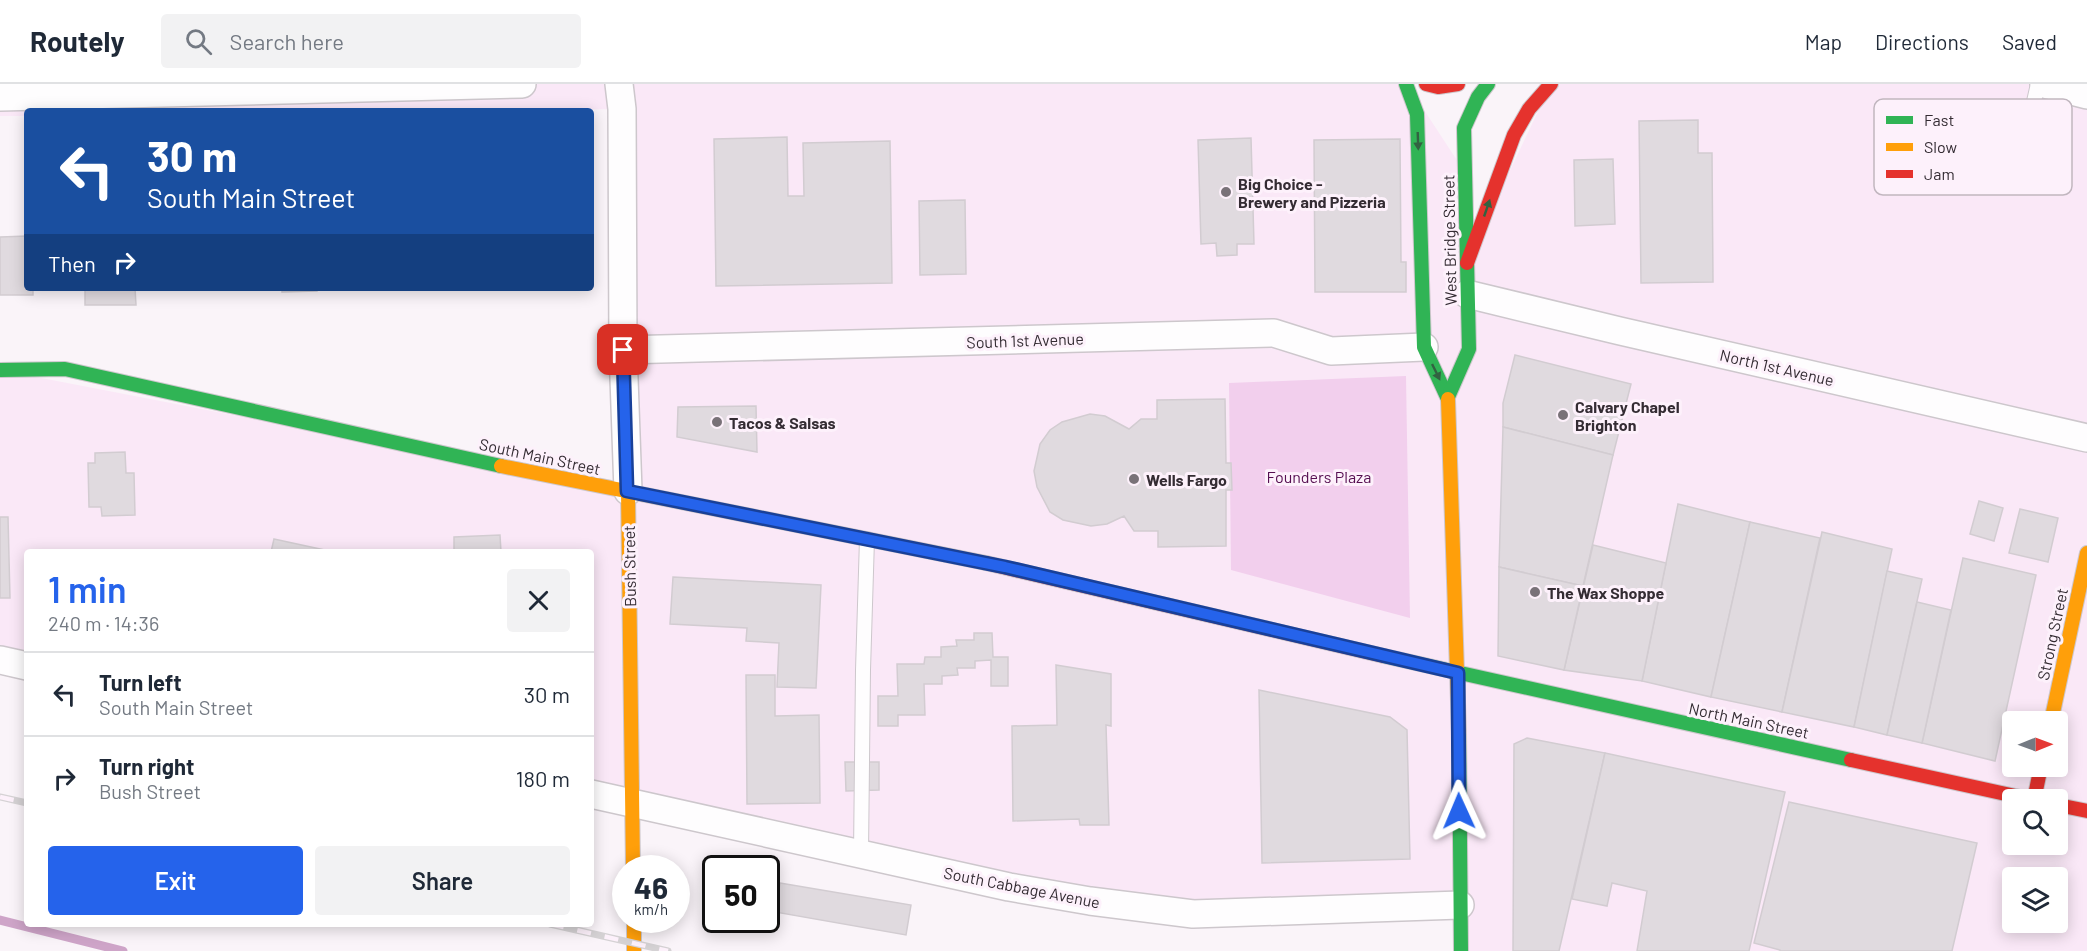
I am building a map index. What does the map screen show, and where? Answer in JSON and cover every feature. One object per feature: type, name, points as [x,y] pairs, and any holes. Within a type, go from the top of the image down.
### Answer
[{"type":"main road","name":"West Bridge Street","points":[[1406,84],[1417,114],[1424,347],[1448,397],[1458,673],[1461,951]]},
{"type":"main road","points":[[1426,84],[1438,87],[1458,84]]},
{"type":"main road","name":"West Bridge Street","points":[[1448,397],[1469,349],[1464,128],[1478,97],[1488,84]]},
{"type":"main road","points":[[1467,263],[1514,135],[1529,110],[1551,84]]},
{"type":"main road","name":"South Main Street","points":[[0,370],[65,369],[547,476],[1005,567],[1458,673]]},
{"type":"main road","name":"Bush Street","points":[[627,491],[633,855]]},
{"type":"main road","name":"Strong Street","points":[[2054,711],[2082,599],[2087,554]]},
{"type":"main road","name":"North Main Street","points":[[1458,673],[2002,793]]},
{"type":"main road","points":[[2068,807],[2087,811]]},
{"type":"main road","points":[[634,933],[634,951]]},
{"type":"street","points":[[0,98],[522,84]]},
{"type":"street","name":"Bush Street","points":[[619,84],[622,109],[623,350],[627,491]]},
{"type":"street","points":[[2044,84],[2087,95]]},
{"type":"street","name":"North 1st Avenue","points":[[1467,294],[2087,438]]},
{"type":"street","name":"South 1st Avenue","points":[[623,350],[1274,333],[1331,351],[1424,347]]},
{"type":"street","points":[[0,660],[24,665]]},
{"type":"street","name":"South Cabbage Avenue","points":[[594,795],[1009,887],[1090,901],[1193,914],[1460,904]]},
{"type":"lane","points":[[2035,99],[2038,84]]},
{"type":"lane","points":[[861,854],[862,670],[867,538]]},
{"type":"shaded area","points":[[0,84],[1407,84],[1464,171],[1467,261],[1551,84],[2044,84],[2087,95],[2087,951],[1461,951],[1460,905],[1193,914],[594,795],[594,549],[24,549],[24,665],[0,660],[0,370],[627,491],[622,109],[24,108],[24,116],[0,116]]},
{"type":"green space","name":"Founders Plaza","points":[[1406,376],[1410,618],[1231,570],[1229,383]]},
{"type":"building","points":[[1698,120],[1698,153],[1712,153],[1713,282],[1641,283],[1639,121]]},
{"type":"building","points":[[787,137],[788,196],[804,196],[803,143],[890,141],[892,283],[716,286],[714,139]]},
{"type":"building","name":"Big Choice - Brewery and Pizzeria","points":[[1251,138],[1254,244],[1237,244],[1237,255],[1217,256],[1216,243],[1201,244],[1198,140]]},
{"type":"building","points":[[1400,139],[1401,262],[1406,262],[1406,292],[1315,292],[1314,140]]},
{"type":"building","points":[[1613,159],[1615,224],[1575,226],[1574,160]]},
{"type":"building","points":[[965,200],[966,274],[920,275],[919,201]]},
{"type":"building","points":[[24,236],[24,291],[33,291],[33,295],[0,295],[0,237]]},
{"type":"building","points":[[85,291],[135,291],[136,305],[85,305]]},
{"type":"building","name":"Calvary Chapel Brighton","points":[[1515,355],[1631,384],[1613,455],[1503,427],[1503,403]]},
{"type":"building","name":"Wells Fargo","points":[[1225,399],[1226,463],[1231,463],[1232,490],[1226,490],[1226,546],[1158,547],[1158,531],[1134,531],[1124,516],[1107,524],[1091,526],[1063,520],[1050,512],[1037,487],[1034,471],[1040,444],[1050,430],[1062,422],[1090,414],[1105,416],[1129,429],[1141,419],[1157,419],[1157,400]]},
{"type":"building","name":"Tacos & Salsas","points":[[756,406],[757,452],[677,437],[678,407]]},
{"type":"building","points":[[1503,427],[1613,455],[1583,586],[1499,567]]},
{"type":"building","points":[[125,452],[126,473],[134,473],[135,515],[102,516],[101,507],[89,507],[88,463],[95,463],[95,453]]},
{"type":"building","points":[[1979,501],[2003,508],[1994,541],[1970,534]]},
{"type":"building","points":[[1678,504],[1750,522],[1711,697],[1642,681]]},
{"type":"building","points":[[2020,509],[2058,518],[2048,562],[2009,553]]},
{"type":"building","points":[[0,517],[8,517],[10,598],[0,598]]},
{"type":"building","points":[[1750,522],[1820,538],[1782,712],[1711,697]]},
{"type":"building","points":[[1822,532],[1892,549],[1854,727],[1782,712]]},
{"type":"building","points":[[500,535],[501,549],[454,549],[454,537]]},
{"type":"building","points":[[274,539],[320,549],[272,549]]},
{"type":"building","points":[[1593,545],[1666,563],[1642,681],[1564,670]]},
{"type":"building","points":[[1963,558],[2036,575],[2006,711],[2002,711],[2002,729],[1995,761],[1922,743]]},
{"type":"building","points":[[1499,567],[1583,586],[1564,670],[1498,656]]},
{"type":"building","points":[[1887,571],[1922,579],[1887,735],[1854,727]]},
{"type":"building","points":[[673,577],[821,585],[816,688],[777,687],[779,643],[746,641],[747,628],[670,624]]},
{"type":"building","points":[[1917,602],[1951,610],[1922,743],[1887,735]]},
{"type":"building","points":[[974,633],[992,633],[993,657],[1008,657],[1008,686],[991,686],[991,660],[975,661],[975,668],[957,668],[958,675],[942,676],[942,684],[924,684],[925,715],[898,715],[898,726],[878,726],[878,696],[898,696],[897,664],[924,664],[925,657],[941,657],[941,647],[957,646],[956,640],[974,640]]},
{"type":"building","points":[[1056,665],[1111,674],[1111,726],[1106,725],[1109,825],[1080,825],[1079,819],[1013,821],[1012,726],[1057,725]]},
{"type":"building","points":[[746,675],[775,675],[775,716],[819,715],[820,803],[747,804]]},
{"type":"building","points":[[1259,690],[1390,717],[1407,730],[1410,859],[1262,863]]},
{"type":"building","points":[[1527,738],[1605,753],[1559,951],[1513,951],[1514,744]]},
{"type":"building","points":[[1605,753],[1785,792],[1749,951],[1637,951],[1647,891],[1612,883],[1607,906],[1572,899]]},
{"type":"building","points":[[845,762],[879,762],[879,790],[846,791]]},
{"type":"building","points":[[1789,802],[1977,843],[1952,951],[1780,951],[1754,943]]},
{"type":"building","points":[[780,883],[911,905],[906,935],[780,913]]},
{"type":"waterway","points":[[0,920],[24,926]]},
{"type":"waterway","points":[[28,927],[123,951]]},
{"type":"railway","points":[[0,797],[24,802]]},
{"type":"railway","points":[[563,927],[668,951]]},
{"type":"traffic: fast","points":[[1406,84],[1417,114],[1424,347],[1448,399]]},
{"type":"traffic: fast","points":[[1448,397],[1469,349],[1464,128],[1478,97],[1488,84]]},
{"type":"traffic: fast","points":[[0,370],[65,369],[501,466]]},
{"type":"traffic: fast","points":[[1384,656],[1851,760]]},
{"type":"traffic: fast","points":[[1459,732],[1461,951]]},
{"type":"traffic: slow","points":[[1448,399],[1459,732]]},
{"type":"traffic: slow","points":[[501,466],[986,563]]},
{"type":"traffic: slow","points":[[628,491],[633,855]]},
{"type":"traffic: slow","points":[[2053,711],[2087,553]]},
{"type":"traffic: slow","points":[[634,933],[634,951]]},
{"type":"traffic: jam","points":[[1426,84],[1438,87],[1458,84]]},
{"type":"traffic: jam","points":[[1467,263],[1514,135],[1529,109],[1551,84]]},
{"type":"traffic: jam","points":[[986,563],[1384,656]]},
{"type":"traffic: jam","points":[[1851,760],[2002,793]]},
{"type":"traffic: jam","points":[[2036,789],[2039,777]]},
{"type":"traffic: jam","points":[[2068,807],[2087,811]]},
{"type":"place","name":"Big Choice - Brewery and Pizzeria","points":[[1226,192]]},
{"type":"place","name":"Calvary Chapel Brighton","points":[[1563,415]]},
{"type":"place","name":"Tacos & Salsas","points":[[717,422]]},
{"type":"place","name":"Wells Fargo","points":[[1134,479]]},
{"type":"place","name":"The Wax Shoppe","points":[[1535,592]]},
{"type":"route","points":[[623,350],[627,491],[1005,567],[1458,673],[1459,811]]}]
